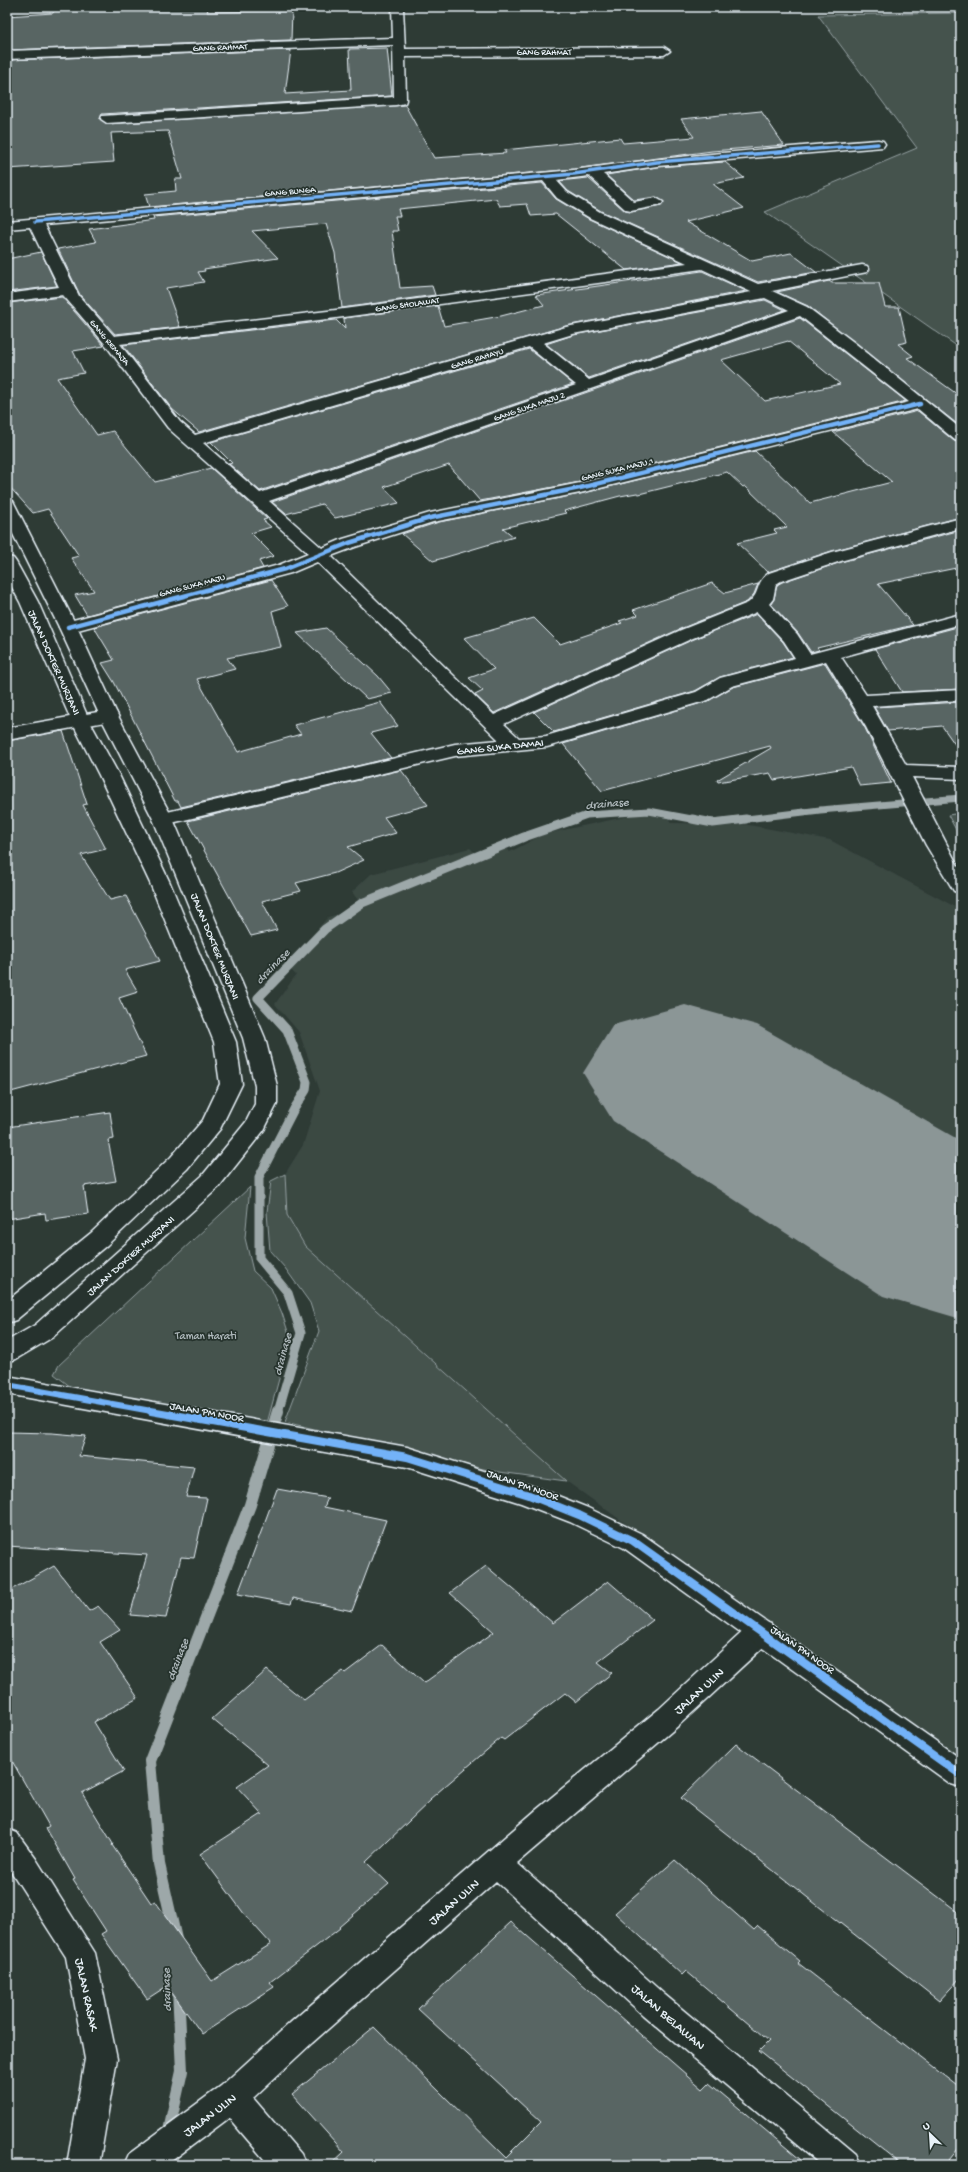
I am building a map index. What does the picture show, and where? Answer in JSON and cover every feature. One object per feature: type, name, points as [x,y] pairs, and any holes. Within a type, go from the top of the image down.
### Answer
[{"type":"street","points":[[107,119],[400,100],[398,8]]},
{"type":"street","name":"GANG RAHMAT","points":[[7,55],[399,47],[664,51]]},
{"type":"street","name":"GANG BUNGA","points":[[7,225],[546,176],[657,162],[878,144]]},
{"type":"street","points":[[591,170],[631,207],[656,202]]},
{"type":"street","points":[[546,176],[552,185],[568,199],[595,215],[802,310],[961,438]]},
{"type":"street","name":"GANG REMAJA","points":[[35,222],[72,298],[110,341],[174,425],[256,500],[320,555],[513,743]]},
{"type":"street","name":"GANG SHOLAWAT","points":[[110,341],[336,314],[703,265]]},
{"type":"street","name":"GANG RAHAYU","points":[[192,442],[571,330],[761,291],[862,268]]},
{"type":"street","points":[[7,298],[68,290]]},
{"type":"street","name":"GANG SUKA MAJU 2","points":[[256,500],[802,310]]},
{"type":"street","points":[[532,342],[587,386]]},
{"type":"street","name":"GANG SUKA MAJU 1","points":[[320,555],[376,534],[430,518],[580,488],[920,404]]},
{"type":"street","name":"JALAN DOKTER MURJANI","points":[[7,505],[68,627],[109,716],[163,819],[254,1038],[266,1086],[266,1104],[256,1125],[210,1182],[44,1331],[7,1353]]},
{"type":"street","points":[[491,723],[687,634],[759,604],[764,599],[768,582],[774,577],[838,556],[961,523]]},
{"type":"street","name":"GANG SUKA MAJU","points":[[68,627],[285,569],[320,555]]},
{"type":"street","name":"JALAN DOKTER MURJANI","points":[[7,562],[29,602],[81,722],[109,775],[178,928],[225,1042],[230,1084],[212,1124],[179,1163],[99,1239],[7,1314]]},
{"type":"street","points":[[19,584],[44,580]]},
{"type":"street","points":[[759,604],[791,638],[806,661]]},
{"type":"street","name":"GANG SUKA DAMAI","points":[[163,819],[455,750],[513,743],[547,741],[590,730],[702,696],[726,682],[874,641],[961,619]]},
{"type":"street","points":[[830,654],[861,700],[900,771],[947,868],[961,887]]},
{"type":"street","points":[[861,700],[961,694]]},
{"type":"street","points":[[7,734],[47,725],[81,722],[109,716]]},
{"type":"street","points":[[900,771],[961,773]]},
{"type":"street","points":[[178,928],[206,922]]},
{"type":"street","points":[[225,1042],[254,1038]]},
{"type":"street","name":"JALAN PM NOOR","points":[[7,1385],[407,1457],[529,1495],[579,1515],[632,1541],[961,1775]]},
{"type":"street","name":"JALAN ULIN","points":[[140,2165],[232,2097],[301,2033],[496,1863],[669,1717],[761,1632]]},
{"type":"street","name":"JALAN RASAK","points":[[7,1842],[26,1868],[80,1953],[101,2059],[83,2165]]},
{"type":"street","name":"JALAN BELAWAN","points":[[496,1863],[654,2005],[845,2165]]},
{"type":"street","points":[[232,2097],[290,2165]]},
{"type":"shaded area","points":[[639,814],[666,814],[671,823],[743,824],[830,840],[961,910],[961,1763],[566,1481],[305,1246],[287,1215],[285,1174],[303,1145],[320,1091],[299,1032],[275,1004],[296,975],[286,965],[328,917],[363,907],[352,892],[371,874],[470,848],[475,853],[505,846],[510,852],[544,834]]},
{"type":"green space","points":[[961,13],[961,349],[765,212],[917,148],[818,15]]},
{"type":"green space","points":[[961,813],[961,839],[948,815]]},
{"type":"green space","points":[[285,1174],[287,1215],[305,1246],[566,1481],[492,1471],[285,1422],[319,1331],[310,1303],[285,1268],[270,1251],[267,1212],[271,1181]]},
{"type":"green space","name":"Taman Harati","points":[[250,1187],[245,1238],[253,1271],[271,1288],[282,1313],[290,1338],[266,1427],[71,1387],[54,1374],[59,1365]]},
{"type":"building","points":[[55,7],[209,7],[207,12],[292,11],[291,40],[7,50],[7,16],[53,13]]},
{"type":"building","points":[[387,48],[392,96],[102,114],[100,119],[107,124],[405,105],[434,158],[506,153],[504,150],[620,138],[623,143],[694,137],[681,119],[761,111],[784,145],[712,151],[574,169],[149,207],[145,194],[176,191],[175,179],[182,179],[168,131],[111,133],[114,162],[7,169],[7,60],[291,50],[285,94],[351,90],[349,49]]},
{"type":"building","points":[[725,162],[744,178],[713,184],[744,208],[686,222],[752,261],[791,253],[816,272],[758,282],[601,211],[568,191],[559,181],[588,178],[625,211],[631,212],[661,206],[664,202],[656,197],[634,200],[606,175],[657,167]]},
{"type":"building","points":[[542,183],[556,199],[589,219],[682,262],[626,270],[556,214],[531,216],[527,204],[500,206],[496,199],[398,209],[400,216],[395,216],[398,231],[392,231],[400,288],[432,286],[435,295],[342,308],[335,253],[326,224],[252,231],[278,258],[204,269],[205,271],[198,272],[204,282],[166,288],[180,327],[115,334],[80,295],[58,249],[96,242],[89,229],[154,220],[153,217]]},
{"type":"building","points":[[41,252],[57,286],[7,292],[7,259]]},
{"type":"building","points":[[702,271],[746,291],[566,326],[199,432],[172,409],[123,345],[336,320],[345,329],[344,318],[438,306],[444,326],[501,316],[544,305],[536,295]]},
{"type":"building","points":[[829,281],[832,283],[879,283],[885,307],[899,307],[907,342],[898,344],[913,356],[907,358],[961,397],[961,427],[808,306],[777,292]]},
{"type":"building","points":[[62,297],[104,346],[73,351],[84,373],[57,378],[97,435],[113,431],[155,482],[211,468],[267,519],[263,520],[271,527],[251,533],[274,556],[259,561],[263,568],[87,615],[75,595],[94,591],[71,558],[79,556],[48,509],[33,513],[7,484],[7,303]]},
{"type":"building","points":[[765,300],[785,310],[589,378],[546,344],[573,335]]},
{"type":"building","points":[[800,318],[906,401],[580,482],[480,501],[449,465],[384,487],[399,503],[335,518],[322,504],[286,514],[272,502]],"holes":[[[788,341],[840,384],[765,401],[721,360]]]},
{"type":"building","points":[[529,349],[573,384],[260,491],[229,464],[232,463],[211,442]]},
{"type":"building","points":[[918,411],[954,441],[961,443],[961,517],[832,551],[768,572],[737,543],[777,533],[774,530],[787,527],[745,486],[743,487],[727,472],[639,494],[637,493],[620,496],[564,511],[566,513],[503,528],[514,537],[433,561],[402,534],[439,522],[580,494],[755,451],[810,503],[892,482],[833,432]]},
{"type":"building","points":[[961,530],[961,567],[878,584],[913,625],[817,648],[819,650],[811,652],[798,633],[771,604],[774,599],[777,585],[782,582],[844,561]]},
{"type":"building","points":[[271,580],[288,606],[272,611],[281,647],[227,658],[235,669],[197,679],[238,752],[301,734],[294,725],[380,702],[398,726],[371,733],[391,758],[181,807],[178,801],[175,801],[114,682],[102,663],[114,660],[94,627]]},
{"type":"building","points":[[712,583],[725,593],[758,584],[754,594],[747,602],[680,629],[494,713],[475,695],[483,691],[469,678],[494,669],[464,638],[534,618],[560,644],[622,623],[619,621],[638,615],[633,610]]},
{"type":"building","points":[[757,614],[783,642],[793,657],[720,677],[695,691],[554,732],[534,712],[694,639]]},
{"type":"building","points":[[961,626],[961,689],[902,692],[875,649]]},
{"type":"building","points":[[326,628],[378,676],[392,693],[367,699],[297,633]]},
{"type":"building","points":[[825,663],[865,728],[891,783],[860,786],[851,767],[774,780],[770,773],[718,782],[717,780],[771,748],[770,746],[602,791],[563,744],[708,701],[733,687]]},
{"type":"building","points":[[961,702],[961,753],[942,726],[888,731],[874,707]]},
{"type":"building","points":[[63,731],[87,804],[83,805],[106,849],[81,855],[110,900],[126,896],[160,961],[125,970],[138,992],[119,998],[146,1056],[7,1093],[7,741]]},
{"type":"building","points":[[401,770],[428,805],[384,817],[396,833],[348,847],[364,860],[335,873],[296,883],[301,891],[262,901],[277,930],[251,936],[188,821]]},
{"type":"building","points":[[110,1112],[114,1139],[108,1140],[116,1181],[84,1186],[88,1214],[46,1220],[45,1213],[7,1219],[7,1127]]},
{"type":"building","points":[[7,1432],[52,1433],[86,1436],[79,1456],[194,1467],[186,1497],[207,1498],[194,1558],[181,1557],[166,1618],[130,1615],[147,1555],[7,1546]]},
{"type":"building","points":[[277,1489],[328,1498],[324,1507],[386,1520],[352,1611],[293,1598],[291,1604],[238,1594]]},
{"type":"building","points":[[54,1566],[89,1611],[98,1606],[120,1630],[100,1642],[138,1698],[94,1722],[124,1771],[82,1793],[113,1844],[112,1845],[151,1903],[155,1901],[212,1981],[271,1944],[245,1915],[200,1854],[262,1814],[237,1787],[268,1765],[212,1719],[267,1670],[304,1700],[343,1671],[345,1673],[382,1645],[424,1683],[494,1632],[450,1593],[486,1566],[553,1623],[608,1581],[653,1620],[598,1662],[612,1673],[576,1702],[565,1693],[504,1740],[501,1738],[430,1799],[431,1800],[366,1862],[389,1884],[339,1927],[340,1928],[270,1982],[274,1987],[202,2034],[167,1986],[147,1999],[101,1934],[106,1931],[73,1880],[75,1879],[46,1828],[49,1826],[7,1752],[7,1592]]},
{"type":"building","points":[[736,1744],[961,1914],[961,1977],[939,2001],[681,1798]]},
{"type":"building","points":[[675,1860],[754,1930],[758,1926],[800,1961],[798,1963],[961,2089],[961,2144],[944,2165],[902,2165],[759,2051],[769,2041],[686,1971],[682,1975],[615,1913]]},
{"type":"building","points":[[511,1922],[703,2089],[709,2083],[807,2165],[330,2165],[344,2152],[292,2094],[374,2027],[506,2157],[541,2122],[418,2009]]},
{"type":"waterway","points":[[738,820],[820,810],[961,798]]},
{"type":"waterway","name":"drainase","points":[[573,820],[587,815],[649,811],[697,820]]},
{"type":"waterway","name":"drainase","points":[[278,1412],[301,1333],[288,1293],[259,1258],[259,1177],[294,1109],[306,1090],[307,1082],[287,1030],[258,998],[325,929],[362,903],[524,837],[576,819]]},
{"type":"waterway","points":[[692,819],[713,823],[746,819]]},
{"type":"waterway","name":"drainase","points":[[176,1939],[159,1864],[150,1761],[250,1505],[278,1411]]},
{"type":"waterway","name":"drainase","points":[[168,2134],[182,2071],[178,1990]]},
{"type":"runway","points":[[685,1073],[961,1241]]},
{"type":"cycle path","points":[[35,222],[574,174],[657,162],[878,144]]},
{"type":"cycle path","points":[[68,627],[285,569],[349,543],[430,518],[580,488],[920,404]]},
{"type":"cycle path","points":[[7,1385],[407,1457],[529,1495],[579,1515],[633,1541],[861,1702],[961,1775]]}]
